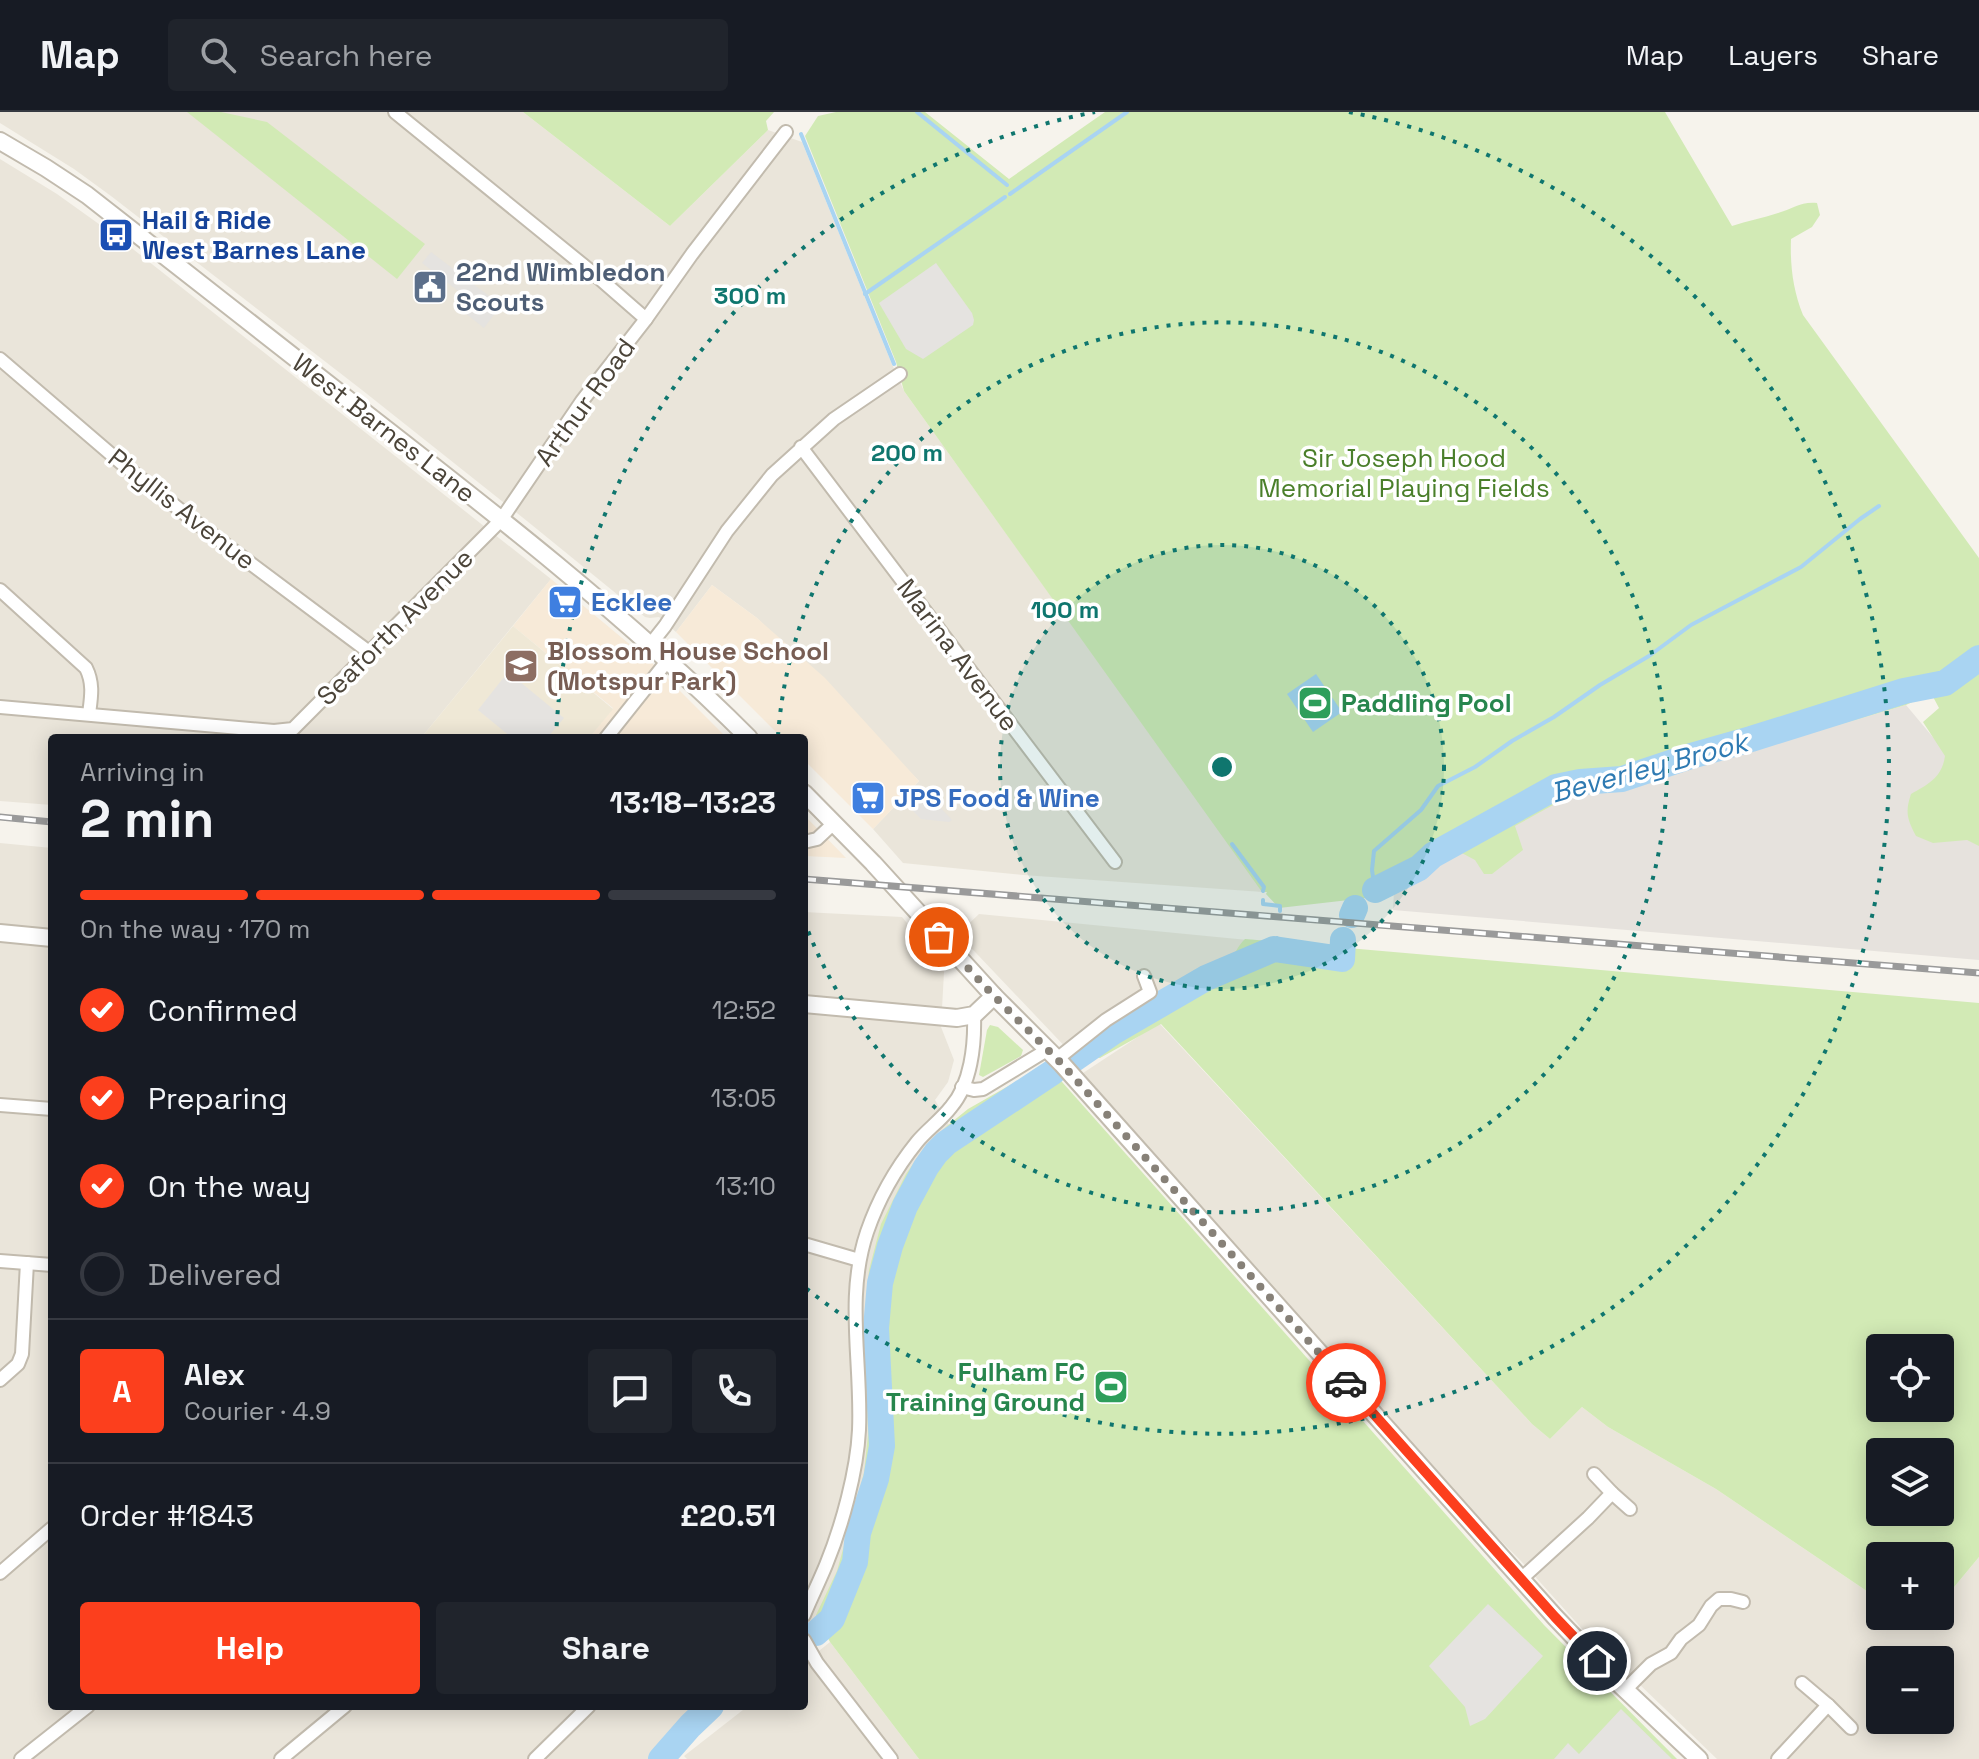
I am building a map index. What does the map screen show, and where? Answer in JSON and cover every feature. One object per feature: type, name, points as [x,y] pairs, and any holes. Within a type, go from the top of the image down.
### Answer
[{"type":"street","points":[[395,112],[646,319]]},
{"type":"street","name":"Arthur Road","points":[[501,520],[582,401],[786,132]]},
{"type":"street","name":"West Barnes Lane","points":[[0,141],[87,195],[501,520],[668,660],[745,734]]},
{"type":"street","name":"Phyllis Avenue","points":[[0,359],[120,462],[369,652]]},
{"type":"street","points":[[650,645],[727,531],[772,475],[834,419],[900,374]]},
{"type":"street","name":"Marina Avenue","points":[[801,447],[1115,862]]},
{"type":"street","name":"Seaforth Avenue","points":[[0,707],[284,731],[293,729],[501,520]]},
{"type":"street","points":[[0,590],[86,668],[92,686],[89,714]]},
{"type":"street","points":[[609,734],[668,660]]},
{"type":"street","points":[[808,797],[1056,1058],[1578,1642],[1699,1759]]},
{"type":"street","points":[[808,841],[817,839],[834,823]]},
{"type":"street","points":[[0,933],[48,938]]},
{"type":"street","points":[[962,1087],[983,1089],[1056,1058],[1150,992],[1144,976]]},
{"type":"street","points":[[808,1004],[957,1018],[974,1015],[994,996]]},
{"type":"street","points":[[808,1606],[826,1565],[853,1473],[859,1431],[854,1300],[859,1260],[867,1231],[881,1197],[918,1141],[954,1104],[969,1067],[975,1036],[974,1015]]},
{"type":"street","points":[[0,1105],[48,1109]]},
{"type":"street","points":[[808,1245],[859,1260]]},
{"type":"street","points":[[0,1261],[48,1265]]},
{"type":"street","points":[[0,1380],[18,1364],[22,1354],[27,1263]]},
{"type":"street","points":[[1594,1474],[1630,1509]]},
{"type":"street","points":[[1521,1579],[1612,1493]]},
{"type":"street","points":[[0,1573],[48,1531]]},
{"type":"street","points":[[1625,1690],[1651,1664],[1671,1653],[1719,1599],[1743,1602]]},
{"type":"street","points":[[808,1647],[891,1759]]},
{"type":"street","points":[[1802,1683],[1851,1728]]},
{"type":"street","points":[[1778,1759],[1828,1705]]},
{"type":"street","points":[[21,1759],[83,1710]]},
{"type":"street","points":[[281,1759],[340,1710]]},
{"type":"street","points":[[535,1759],[585,1710]]},
{"type":"shaded area","points":[[0,112],[523,112],[670,226],[768,130],[802,142],[904,391],[1263,892],[903,863],[873,829],[919,781],[757,618],[712,585],[676,632],[659,617],[645,617],[362,390],[111,196],[0,123]]},
{"type":"shaded area","points":[[0,159],[57,194],[124,242],[551,579],[424,734],[48,734],[48,805],[0,801]]},
{"type":"shaded area","points":[[431,252],[501,305],[484,328],[455,305],[462,294],[422,263]]},
{"type":"shaded area","points":[[936,263],[974,320],[973,325],[923,359],[906,349],[879,303]]},
{"type":"shaded area","points":[[551,579],[651,662],[723,734],[592,734],[613,708],[513,626]]},
{"type":"shaded area","points":[[712,585],[757,618],[825,678],[919,781],[873,829],[808,764],[808,734],[778,734],[676,632]]},
{"type":"shaded area","name":"Blossom House School (Motspur Park)","points":[[513,626],[613,709],[592,734],[424,734]]},
{"type":"shaded area","points":[[508,672],[564,718],[550,734],[507,734],[478,710]]},
{"type":"shaded area","points":[[1906,705],[1952,760],[1979,824],[1979,960],[1393,910],[1394,891],[1515,815]]},
{"type":"shaded area","points":[[920,786],[952,820],[921,819],[904,802]]},
{"type":"shaded area","points":[[808,819],[846,858],[808,856]]},
{"type":"shaded area","points":[[0,843],[48,848],[48,1710],[699,1710],[653,1759],[0,1759]]},
{"type":"shaded area","points":[[808,912],[902,917],[941,964],[944,972],[941,1027],[954,1060],[948,1082],[935,1100],[949,1125],[869,1435],[865,1472],[839,1572],[818,1616],[808,1625]]},
{"type":"shaded area","points":[[979,914],[1258,941],[1257,950],[1110,1029],[1072,1054],[958,934]]},
{"type":"shaded area","points":[[1159,1023],[1532,1424],[1550,1439],[1582,1407],[1608,1427],[1716,1489],[1866,1591],[1866,1630],[1954,1630],[1954,1587],[1979,1557],[1979,1759],[1717,1759],[1584,1631],[1465,1505],[1083,1073]]},
{"type":"shaded area","points":[[1488,1604],[1543,1656],[1485,1719],[1470,1726],[1465,1707],[1429,1666]]},
{"type":"shaded area","points":[[830,1642],[919,1759],[687,1759],[684,1756],[743,1710],[808,1710],[808,1660]]},
{"type":"shaded area","points":[[1621,1709],[1672,1759],[1554,1759],[1568,1743],[1579,1754]]},
{"type":"green space","points":[[187,112],[221,112],[267,122],[425,244],[397,279]]},
{"type":"green space","points":[[523,112],[774,112],[766,121],[768,130],[670,226]]},
{"type":"green space","name":"Sir Joseph Hood Memorial Playing Fields","points":[[836,112],[925,112],[1009,179],[1105,112],[1665,112],[1732,226],[1802,204],[1817,203],[1820,215],[1812,227],[1791,239],[1793,278],[1803,315],[1979,558],[1979,846],[1967,840],[1933,843],[1916,836],[1909,820],[1911,794],[1938,775],[1945,756],[1923,722],[1939,708],[1931,693],[1906,705],[1719,760],[1564,799],[1515,826],[1523,850],[1492,874],[1484,874],[1475,860],[1460,852],[1395,892],[1279,908],[1267,892],[1262,892],[904,391],[896,362],[805,136],[818,116]]},
{"type":"green space","points":[[1245,939],[1979,1003],[1979,1557],[1954,1587],[1954,1542],[1866,1542],[1866,1591],[1716,1489],[1608,1427],[1582,1407],[1550,1439],[1532,1424],[1161,1024],[1100,1058],[1095,1057],[1087,1046],[1109,1027],[1228,962]]},
{"type":"green space","points":[[990,1025],[998,1027],[1023,1050],[1021,1056],[983,1077],[979,1075]]},
{"type":"green space","name":"Fulham FC Training Ground","points":[[1045,1065],[1544,1625],[1677,1759],[919,1759],[830,1642],[816,1615],[837,1571],[864,1473],[868,1435],[865,1315],[869,1270],[881,1224],[906,1174],[924,1148],[968,1109]]},
{"type":"water","name":"Paddling Pool","points":[[1316,674],[1342,712],[1313,732],[1287,694]]},
{"type":"waterway","points":[[917,112],[1007,185]]},
{"type":"waterway","points":[[1010,194],[1127,112]]},
{"type":"waterway","points":[[801,134],[894,364]]},
{"type":"waterway","points":[[865,294],[1005,197]]},
{"type":"waterway","points":[[1375,890],[1372,870],[1374,851],[1421,810],[1438,786],[1475,767],[1554,717],[1691,625],[1801,567],[1879,506]]},
{"type":"waterway","name":"Beverley Brook","points":[[1375,890],[1419,868],[1433,855],[1556,787],[1622,779],[1904,691],[1945,683],[1979,658]]},
{"type":"waterway","points":[[1232,844],[1264,887],[1263,891]]},
{"type":"waterway","points":[[1263,900],[1263,904],[1280,906],[1280,911]]},
{"type":"waterway","name":"Beverley Brook","points":[[1352,915],[1355,908]]},
{"type":"waterway","points":[[1276,949],[1277,938]]},
{"type":"waterway","name":"Beverley Brook","points":[[1074,1059],[1113,1032],[1206,978],[1274,949],[1342,959],[1343,940]]},
{"type":"waterway","name":"Beverley Brook","points":[[816,1633],[832,1619],[855,1562],[858,1533],[876,1479],[882,1446],[876,1328],[880,1283],[905,1206],[926,1167],[946,1143],[1053,1072]]},
{"type":"waterway","name":"Beverley Brook","points":[[661,1759],[707,1710]]},
{"type":"railway","points":[[0,817],[48,822]]},
{"type":"railway","points":[[808,879],[1979,973]]},
{"type":"way so far","points":[[939,937],[1062,1064],[1346,1383]]},
{"type":"place","name":"Hail & Ride West Barnes Lane","points":[[116,235]]},
{"type":"place","name":"22nd Wimbledon Scouts","points":[[430,287]]},
{"type":"place","name":"Ecklee","points":[[565,602]]},
{"type":"place","name":"Blossom House School (Motspur Park)","points":[[521,666]]},
{"type":"place","name":"Paddling Pool","points":[[1315,703]]},
{"type":"place","name":"JPS Food & Wine","points":[[868,798]]},
{"type":"place","name":"Fulham FC Training Ground","points":[[1111,1387]]},
{"type":"route","points":[[1346,1383],[1597,1661]]}]
